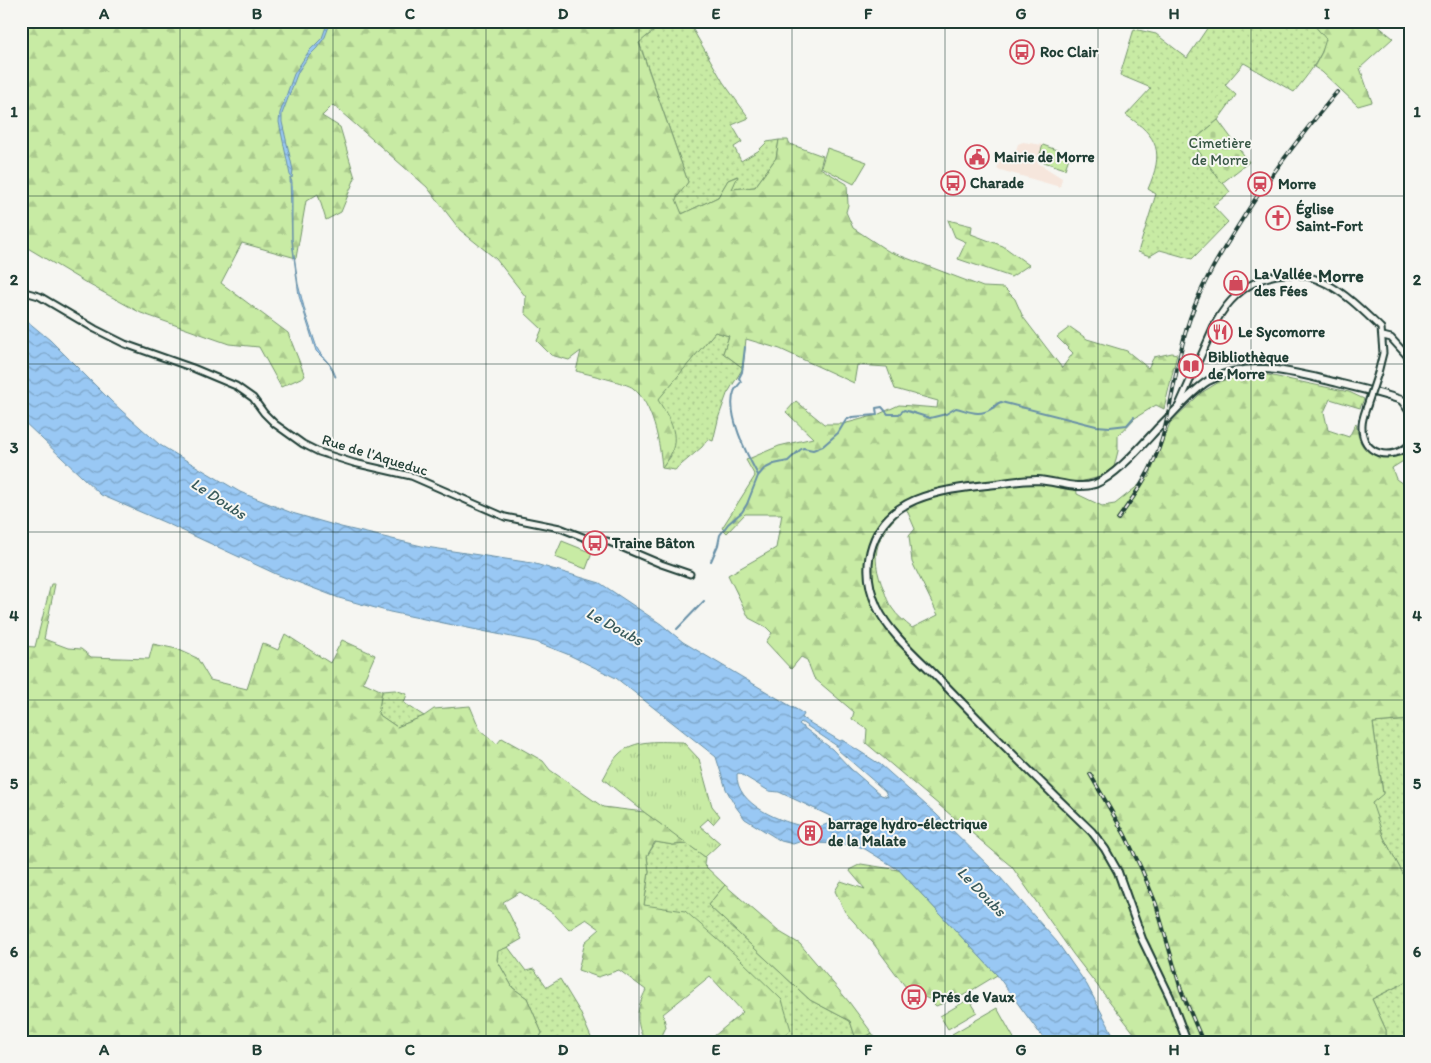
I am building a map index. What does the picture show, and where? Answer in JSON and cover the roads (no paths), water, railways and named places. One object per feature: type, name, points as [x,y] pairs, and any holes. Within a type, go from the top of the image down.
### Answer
[{"type":"main road","points":[[1188,1042],[1170,997],[1142,939],[1118,872],[1105,850],[1092,832],[906,646],[888,624],[878,609],[872,594],[868,574],[871,548],[881,527],[898,509],[931,494],[950,489],[1024,481],[1039,480],[1076,486],[1096,483],[1111,475],[1202,386],[1214,378],[1233,372],[1255,368],[1289,372],[1410,402]]},
{"type":"street","points":[[1178,408],[1216,322],[1233,298],[1250,284],[1278,276],[1304,277],[1316,279],[1329,285],[1345,296],[1381,328],[1383,353],[1362,426],[1364,436],[1367,444],[1373,450],[1385,454],[1392,454],[1410,444]]},
{"type":"street","name":"Rue de l'Aqueduc","points":[[21,291],[39,296],[95,329],[125,344],[236,386],[253,398],[275,424],[311,449],[354,464],[411,476],[505,517],[560,528],[588,539],[606,541],[690,574]]},
{"type":"street","points":[[1383,336],[1391,338],[1410,359]]},
{"type":"street","points":[[1401,400],[1410,412]]},
{"type":"water","points":[[328,21],[331,21],[325,37],[298,72],[282,114],[282,122],[293,170],[292,178],[279,122],[280,113],[294,74],[309,51],[322,38]]},
{"type":"water","points":[[290,177],[292,182],[292,239],[298,284],[317,348],[330,365],[316,351],[299,296],[292,242]]},
{"type":"water","name":"Le Doubs","points":[[21,316],[50,340],[112,402],[160,445],[240,492],[292,513],[341,527],[426,547],[532,563],[600,583],[661,624],[683,642],[804,714],[802,718],[840,741],[842,740],[881,765],[936,814],[999,876],[1057,942],[1087,985],[1117,1042],[1046,1042],[997,975],[899,870],[855,845],[816,843],[816,828],[830,823],[830,816],[779,792],[769,791],[739,773],[737,774],[738,785],[752,803],[774,817],[807,827],[808,839],[793,844],[781,841],[745,819],[726,789],[716,757],[616,678],[567,654],[536,642],[390,612],[339,598],[276,574],[101,495],[21,419]],"holes":[[[801,722],[837,746],[838,750],[885,791],[888,797],[881,795],[851,769],[832,749],[799,724]]]},
{"type":"waterway","points":[[745,347],[742,372],[739,378],[741,382],[734,392],[732,401],[733,411],[739,434],[748,457],[758,475]]},
{"type":"waterway","points":[[711,561],[720,535],[728,524],[742,512],[758,476],[764,469],[774,464],[788,461],[803,448],[813,450],[823,446],[838,433],[846,420],[852,417],[877,415],[876,408],[882,407],[888,414],[899,414],[904,410],[930,418],[946,414],[956,408],[974,413],[982,413],[1001,402],[1096,426],[1110,427],[1127,425],[1134,417]]},
{"type":"waterway","points":[[677,629],[704,601]]},
{"type":"railway","points":[[1118,519],[1154,461],[1162,439],[1179,358],[1188,326],[1197,299],[1208,277],[1225,246],[1261,191],[1337,92]]},
{"type":"railway","points":[[1090,774],[1125,835],[1142,870],[1156,904],[1181,990],[1203,1042]]},
{"type":"place","name":"Roc Clair","points":[[1022,52]]},
{"type":"place","name":"Mairie de Morre","points":[[977,157]]},
{"type":"place","name":"Charade","points":[[953,183]]},
{"type":"place","name":"Morre","points":[[1260,184]]},
{"type":"place","name":"Église Saint-Fort","points":[[1278,218]]},
{"type":"place","name":"La Vallée des Fées","points":[[1236,283]]},
{"type":"place","name":"Le Sycomorre","points":[[1220,332]]},
{"type":"place","name":"Bibliothèque de Morre","points":[[1191,366]]},
{"type":"place","name":"Traine Bâton","points":[[595,543]]},
{"type":"place","name":"barrage hydro-électrique de la Malate","points":[[810,833]]},
{"type":"place","name":"Prés de Vaux","points":[[914,997]]},
{"type":"district","name":"Morre","points":[[1341,276]]},
{"type":"park label","name":"Cimetière de Morre","points":[[1220,152]]}]
